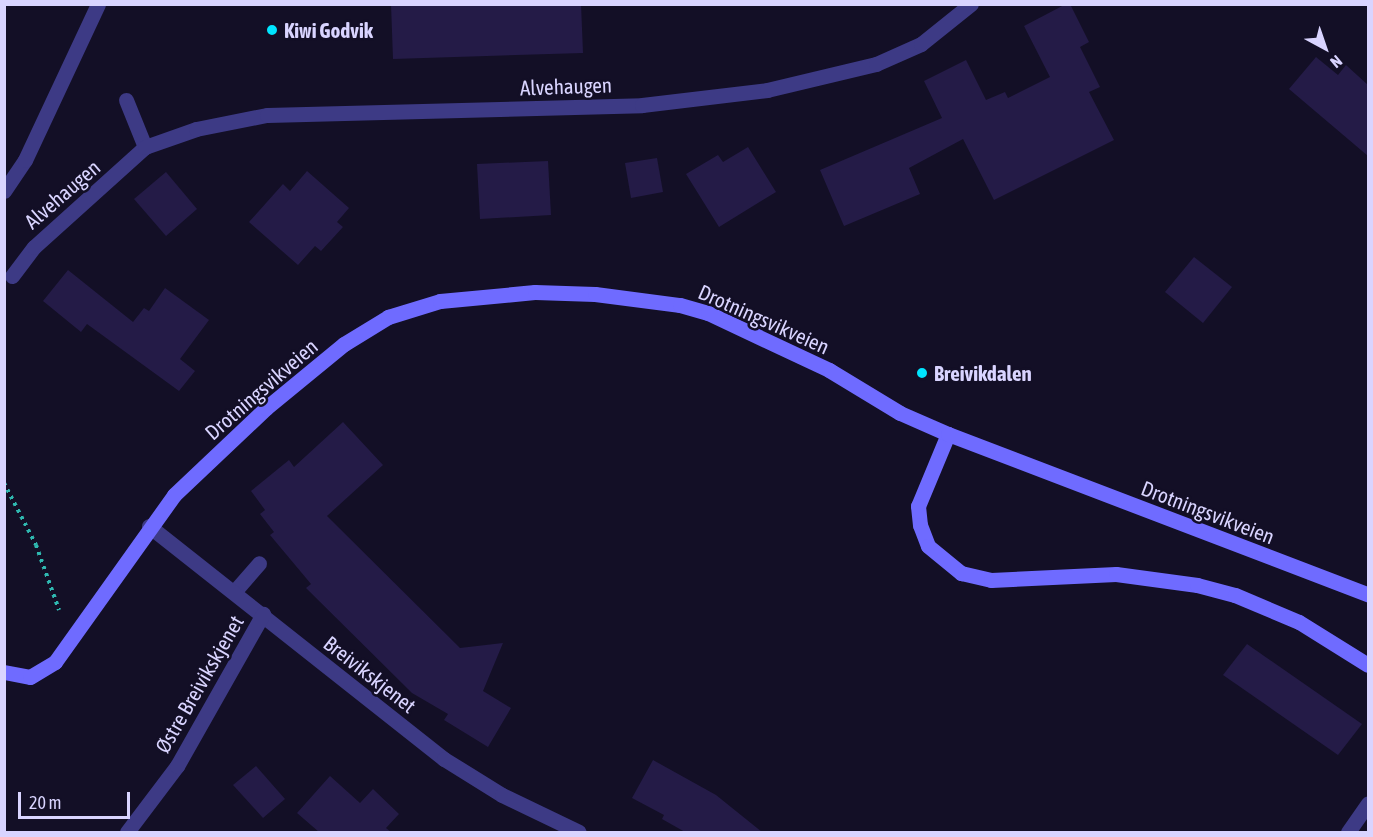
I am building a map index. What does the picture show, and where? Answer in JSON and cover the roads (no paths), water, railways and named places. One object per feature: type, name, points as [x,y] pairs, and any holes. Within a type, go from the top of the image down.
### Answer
[{"type":"main road","name":"Drotningsvikveien","points":[[4,672],[30,676],[55,662],[149,526],[174,495],[266,408],[344,344],[388,317],[440,301],[536,292],[596,294],[680,305],[708,313],[829,370],[900,413],[948,434],[1368,594]]},
{"type":"main road","points":[[948,434],[918,506],[920,525],[928,546],[961,573],[991,580],[1116,574],[1197,585],[1235,595],[1299,621],[1368,665]]},
{"type":"street","name":"Alvehaugen","points":[[4,191],[25,160],[98,4]]},
{"type":"street","name":"Alvehaugen","points":[[12,276],[34,247],[145,147],[196,129],[267,115],[642,105],[767,90],[876,64],[921,44],[971,4]]},
{"type":"street","points":[[126,100],[145,147]]},
{"type":"street","name":"Breivikskjenet","points":[[149,526],[444,759],[502,795],[579,832]]},
{"type":"street","points":[[234,592],[259,563]]},
{"type":"street","name":"Østre Breivikskjenet","points":[[127,832],[177,766],[263,614]]},
{"type":"street","points":[[1348,832],[1368,804]]},
{"type":"place","name":"Kiwi Godvik","points":[[272,30]]},
{"type":"place","name":"Breivikdalen","points":[[922,373]]}]
